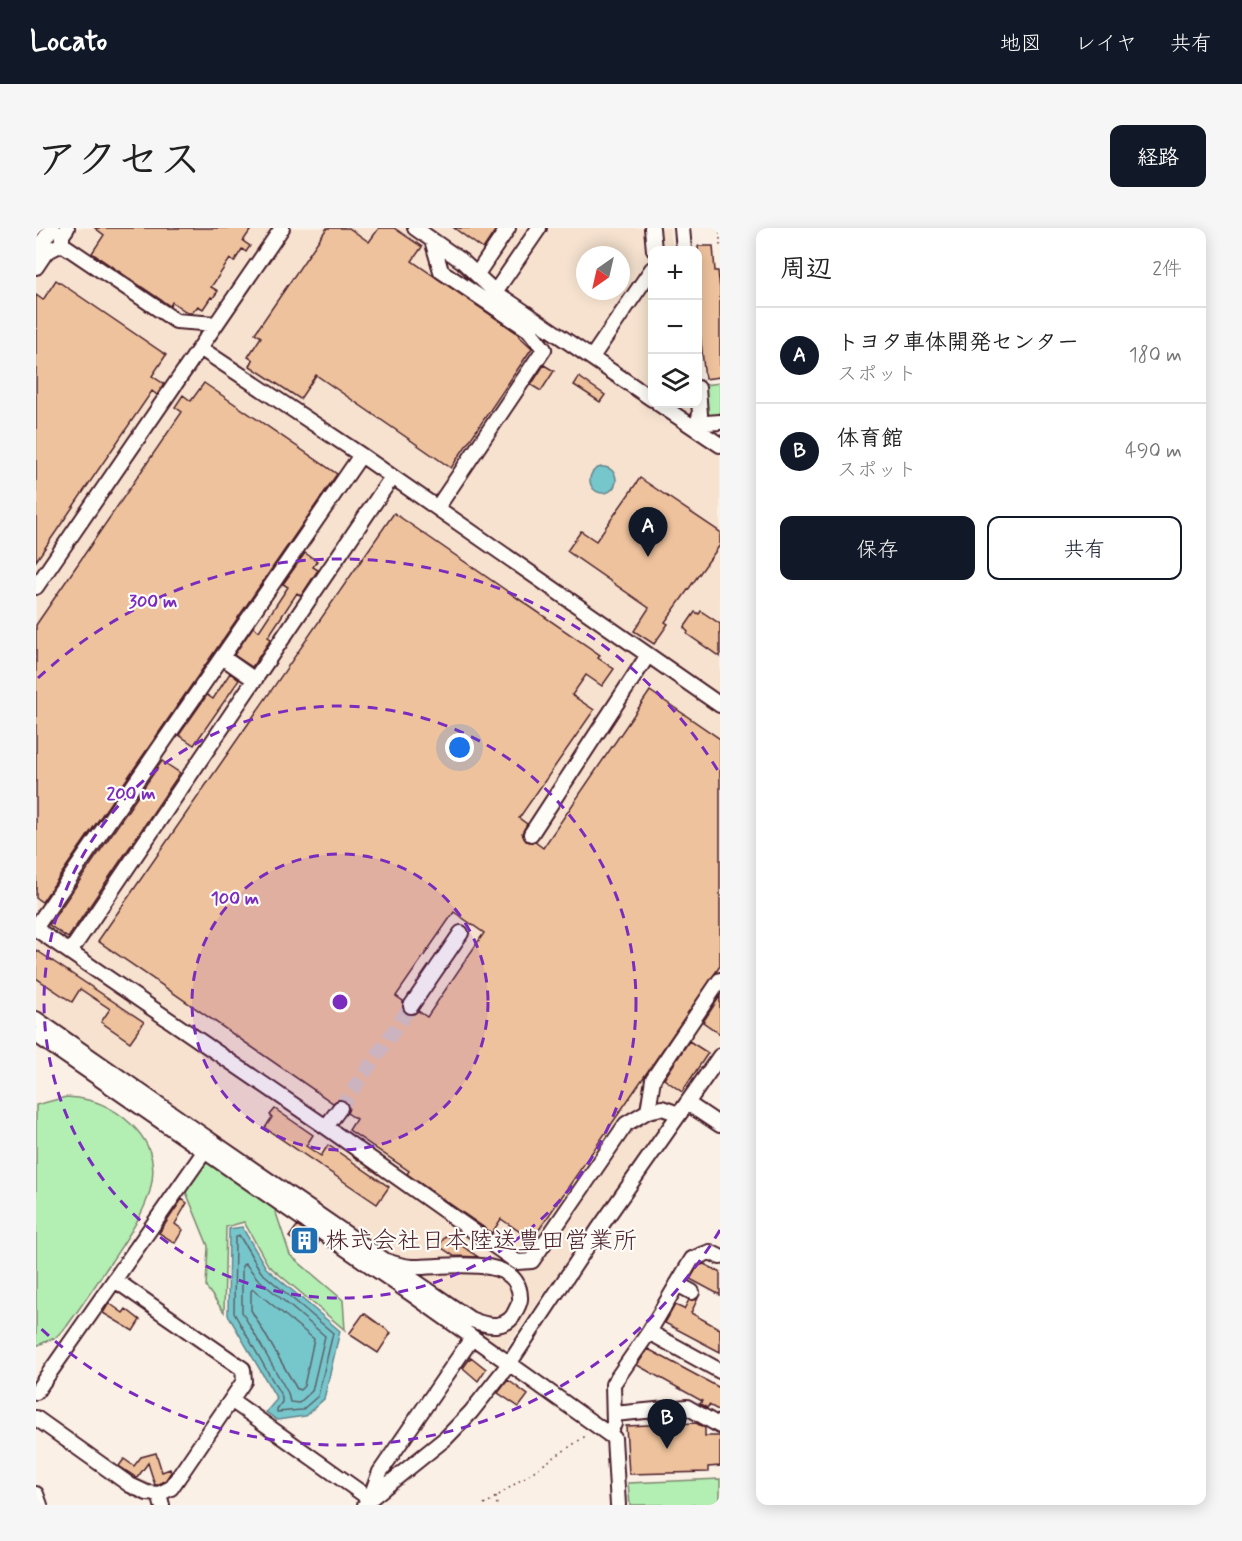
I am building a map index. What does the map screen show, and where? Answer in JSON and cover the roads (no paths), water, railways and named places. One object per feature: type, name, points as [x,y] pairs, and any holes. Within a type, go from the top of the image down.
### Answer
[{"type":"street","points":[[37,247],[52,228]]},
{"type":"street","points":[[62,244],[62,235],[67,228]]},
{"type":"street","points":[[36,587],[282,228]]},
{"type":"street","points":[[416,228],[462,261],[495,292],[648,396]]},
{"type":"street","points":[[477,274],[508,228]]},
{"type":"street","points":[[495,292],[539,228]]},
{"type":"street","points":[[652,228],[654,246]]},
{"type":"street","points":[[682,228],[684,246]]},
{"type":"street","points":[[432,240],[441,271],[529,330],[544,349],[437,508]]},
{"type":"street","points":[[36,267],[46,252],[62,244]]},
{"type":"street","points":[[62,244],[176,321],[216,324]]},
{"type":"street","points":[[592,357],[648,275]]},
{"type":"street","points":[[200,348],[361,455],[720,705]]},
{"type":"street","points":[[665,408],[720,445]]},
{"type":"street","points":[[696,428],[700,408]]},
{"type":"street","points":[[696,428],[706,423],[720,423]]},
{"type":"street","points":[[361,455],[36,928],[518,1262],[532,1261],[626,1124],[648,1111],[683,1108],[720,1125]]},
{"type":"street","points":[[70,952],[392,477]]},
{"type":"street","points":[[531,834],[648,655]]},
{"type":"street","points":[[222,657],[255,680]]},
{"type":"street","points":[[411,1006],[461,933]]},
{"type":"street","points":[[648,1111],[653,1079],[720,980]]},
{"type":"street","points":[[36,1018],[386,1261],[470,1319],[484,1326],[502,1325],[515,1314],[521,1298],[517,1283],[505,1272],[488,1266],[410,1268],[386,1261]]},
{"type":"street","points":[[36,1035],[413,1295],[614,1438],[618,1505]]},
{"type":"street","points":[[368,1502],[446,1438],[471,1412],[509,1365],[720,1056]]},
{"type":"street","points":[[326,1127],[340,1108]]},
{"type":"street","points":[[36,1392],[204,1152]]},
{"type":"street","points":[[605,1432],[614,1424],[614,1384],[649,1332],[692,1259],[710,1252],[720,1257]]},
{"type":"street","points":[[36,1418],[130,1485],[161,1500],[244,1381],[243,1369],[115,1280]]},
{"type":"street","points":[[677,1284],[692,1292]]},
{"type":"street","points":[[649,1332],[720,1371]]},
{"type":"street","points":[[368,1502],[380,1472],[472,1338]]},
{"type":"street","points":[[231,1400],[368,1502]]},
{"type":"street","points":[[614,1414],[687,1407],[720,1426]]},
{"type":"street","points":[[36,1494],[40,1505]]},
{"type":"water","points":[[603,467],[612,471],[616,480],[612,489],[603,493],[594,489],[590,480],[594,471]]},
{"type":"water","points":[[242,1227],[266,1268],[340,1331],[324,1399],[305,1416],[277,1420],[266,1412],[277,1399],[228,1315],[229,1229]]},
{"type":"tunnel","points":[[340,1108],[411,1006]]},
{"type":"place","name":"トヨタ車体開発センター","points":[[648,557]]},
{"type":"place","name":"株式会社日本陸送豊田営業所","points":[[304,1240]]},
{"type":"place","name":"体育館","points":[[667,1449]]}]
